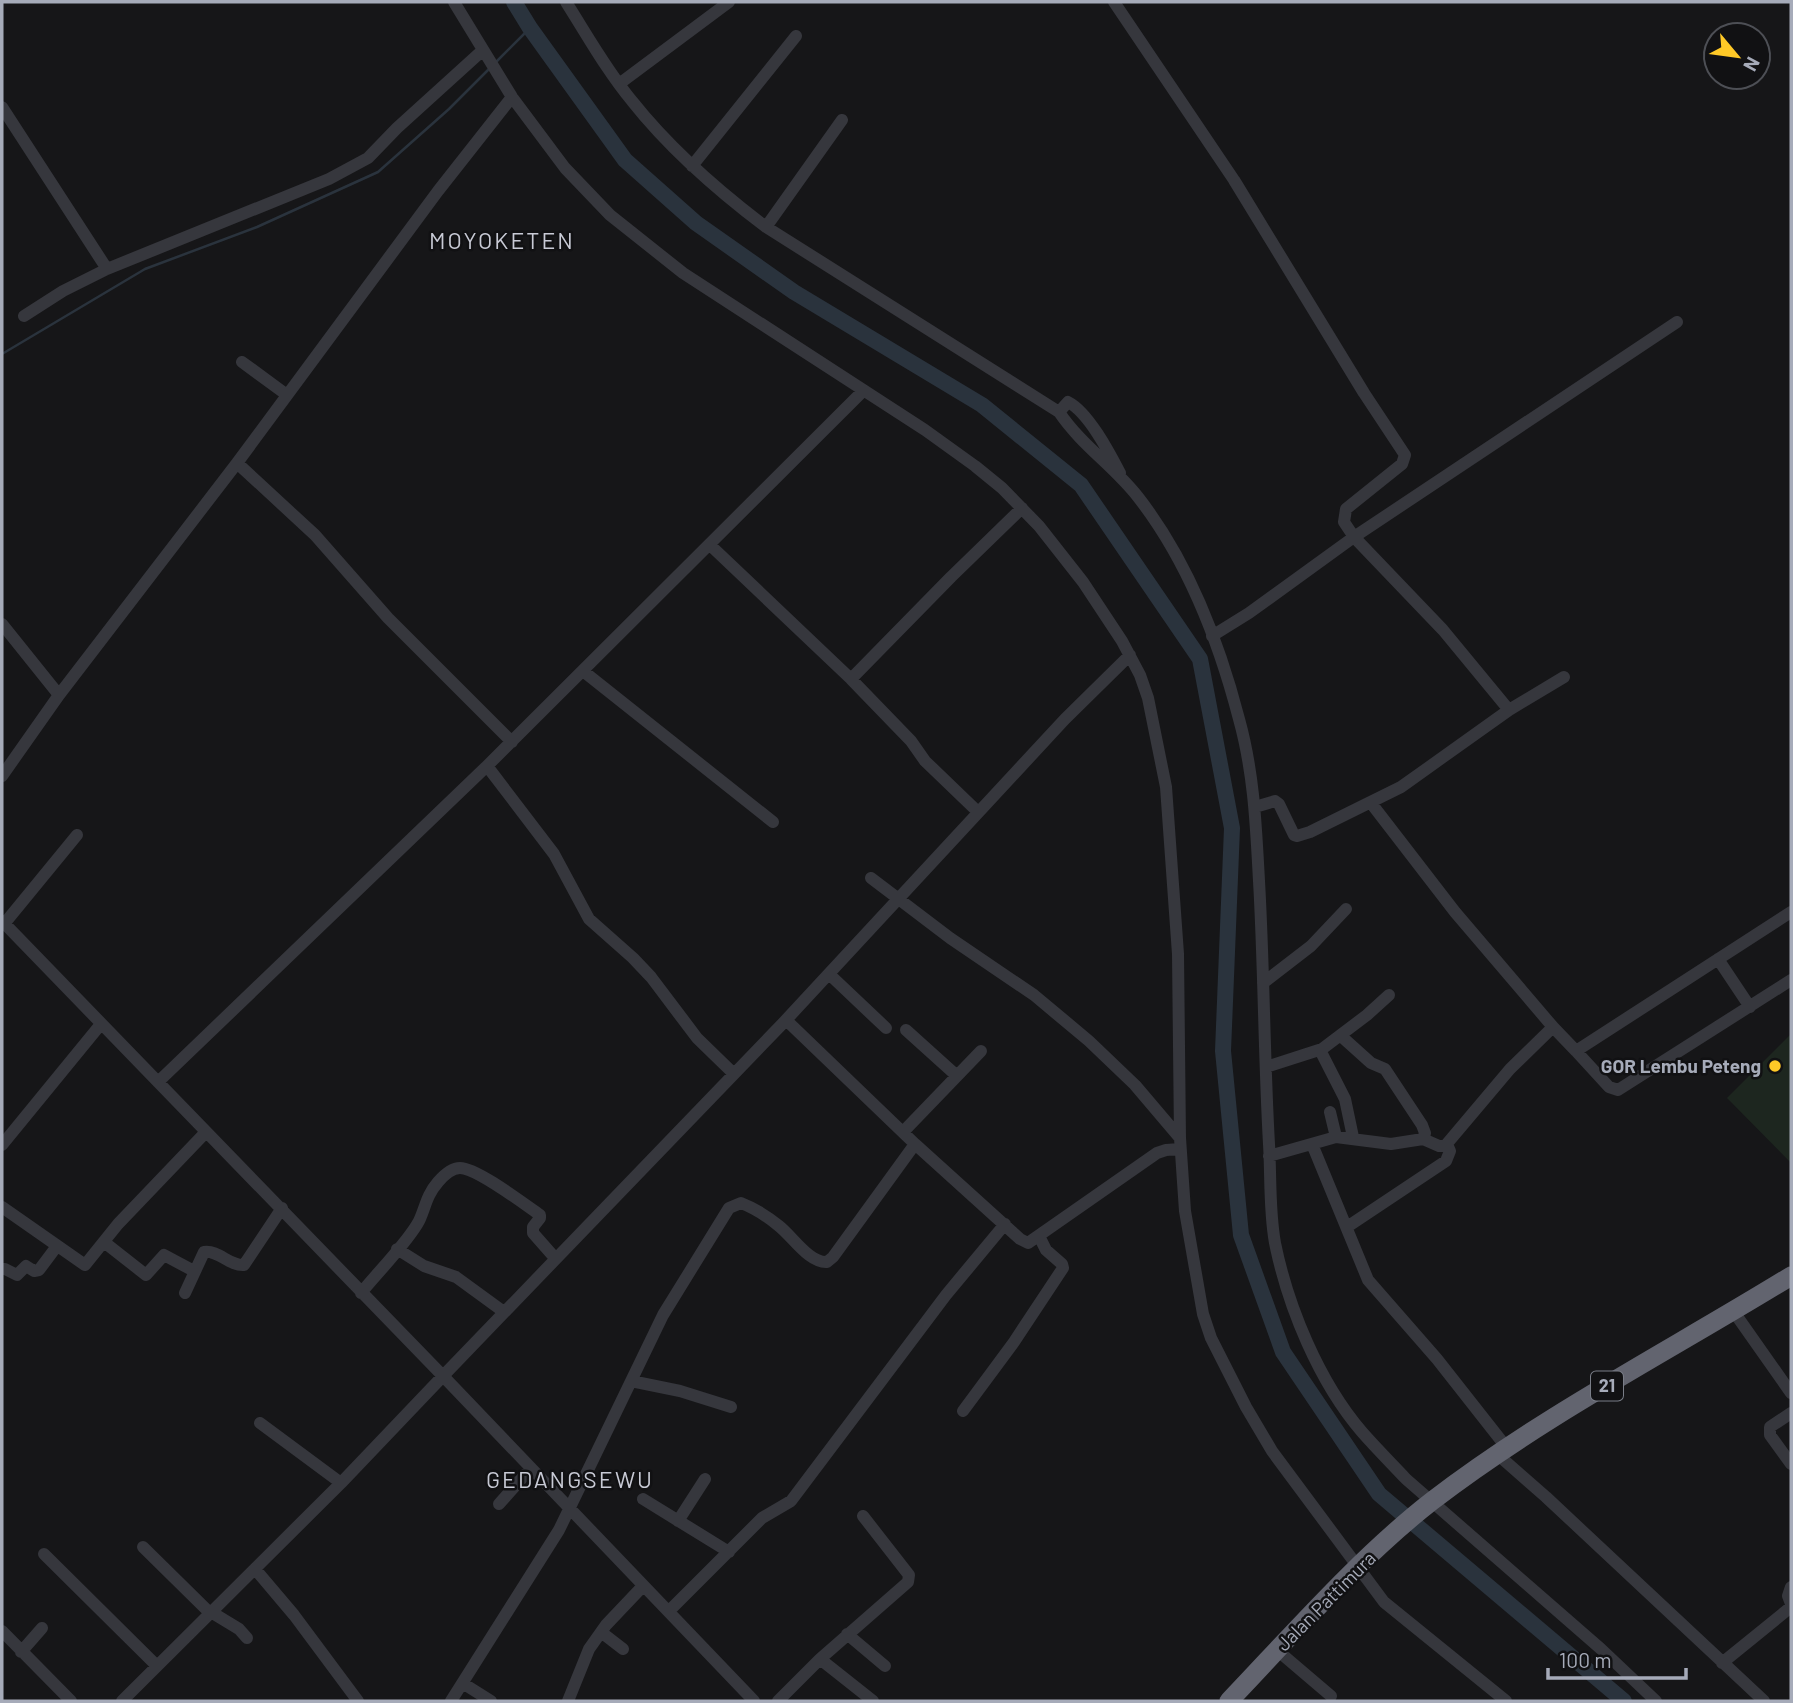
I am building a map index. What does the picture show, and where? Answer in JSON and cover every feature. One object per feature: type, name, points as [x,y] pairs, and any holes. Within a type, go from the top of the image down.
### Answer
[{"type":"highway","name":"21","points":[[1430,1503],[1502,1451],[1791,1276]]},
{"type":"highway","name":"Jalan Pattimura","points":[[1228,1701],[1359,1567],[1430,1503]]},
{"type":"street","points":[[454,2],[512,97],[576,181],[626,229],[700,285],[948,445],[1002,488],[1023,508],[1083,582],[1130,655],[1148,698],[1168,806],[1178,954],[1180,1144],[1186,1224],[1203,1314],[1211,1338],[1272,1451],[1389,1607],[1506,1701]]},
{"type":"street","points":[[566,2],[632,102],[722,194],[766,228],[1059,412],[1074,434],[1123,480],[1140,500],[1177,557],[1212,636],[1239,718],[1250,765],[1255,807],[1275,1243],[1295,1310],[1309,1345],[1339,1399],[1362,1432],[1406,1479],[1430,1503],[1601,1649],[1656,1701]]},
{"type":"street","points":[[619,83],[729,2]]},
{"type":"street","points":[[1114,2],[1234,180],[1364,393],[1403,449],[1405,460],[1402,464],[1346,509],[1344,522],[1354,537],[1443,630],[1509,710]]},
{"type":"street","points":[[692,166],[796,36]]},
{"type":"street","points":[[24,316],[63,291],[107,269],[329,179],[362,163],[484,51]]},
{"type":"street","points":[[2,776],[59,695],[237,463],[438,191],[512,97]]},
{"type":"street","points":[[2,107],[107,269]]},
{"type":"street","points":[[766,228],[842,120]]},
{"type":"street","points":[[1212,636],[1250,613],[1354,537],[1677,322]]},
{"type":"street","points":[[242,362],[287,395]]},
{"type":"street","points":[[158,1082],[512,742],[863,391]]},
{"type":"street","points":[[1059,412],[1068,402],[1077,407],[1104,441],[1123,480]]},
{"type":"street","points":[[237,463],[315,535],[388,618],[512,742]]},
{"type":"street","points":[[851,679],[1023,508]]},
{"type":"street","points":[[710,545],[851,679],[911,741],[925,761],[978,812]]},
{"type":"street","points":[[2,624],[59,695]]},
{"type":"street","points":[[122,1701],[137,1696],[158,1666],[341,1483],[786,1020],[1065,719],[1130,655]]},
{"type":"street","points":[[583,671],[773,822]]},
{"type":"street","points":[[1255,807],[1277,801],[1294,835],[1297,836],[1401,787],[1509,710],[1564,677]]},
{"type":"street","points":[[487,766],[555,854],[589,919],[651,977],[698,1038],[734,1074]]},
{"type":"street","points":[[1371,803],[1455,912],[1553,1027],[1609,1087],[1618,1090],[1791,980]]},
{"type":"street","points":[[77,835],[3,923],[282,1209],[754,1701]]},
{"type":"street","points":[[871,878],[950,938],[1034,995],[1089,1041],[1135,1085],[1180,1144]]},
{"type":"street","points":[[1263,983],[1311,946],[1346,909]]},
{"type":"street","points":[[1576,1051],[1791,912]]},
{"type":"street","points":[[1718,959],[1750,1007]]},
{"type":"street","points":[[829,974],[886,1028]]},
{"type":"street","points":[[1266,1068],[1320,1051],[1389,995]]},
{"type":"street","points":[[786,1020],[915,1144],[1025,1242],[1039,1236],[1157,1153],[1180,1144]]},
{"type":"street","points":[[2,1145],[101,1024]]},
{"type":"street","points":[[1341,1036],[1371,1063],[1385,1069],[1423,1133],[1439,1146],[1447,1144],[1510,1069],[1553,1027]]},
{"type":"street","points":[[906,1030],[957,1076]]},
{"type":"street","points":[[903,1132],[981,1051]]},
{"type":"street","points":[[1320,1051],[1345,1099],[1353,1134]]},
{"type":"street","points":[[1330,1112],[1336,1133]]},
{"type":"street","points":[[2,1207],[85,1265],[206,1132]]},
{"type":"street","points":[[1269,1156],[1312,1144],[1336,1133],[1353,1134],[1391,1144],[1423,1133]]},
{"type":"street","points":[[452,1701],[552,1542],[677,1289],[729,1208],[741,1203],[749,1206],[781,1227],[817,1261],[827,1262],[834,1257],[915,1144]]},
{"type":"street","points":[[1312,1144],[1365,1273],[1374,1288],[1437,1359],[1502,1451],[1546,1497],[1764,1701]]},
{"type":"street","points":[[1347,1227],[1446,1161],[1450,1151],[1447,1144]]},
{"type":"street","points":[[361,1293],[418,1222],[426,1198],[439,1181],[452,1170],[462,1168],[540,1215],[533,1227],[533,1233],[555,1258]]},
{"type":"street","points":[[185,1293],[201,1256],[209,1251],[236,1265],[244,1265],[282,1209]]},
{"type":"street","points":[[668,1611],[762,1518],[785,1506],[800,1490],[946,1295],[1004,1224]]},
{"type":"street","points":[[963,1411],[1014,1342],[1063,1268],[1046,1250],[1039,1236]]},
{"type":"street","points":[[104,1241],[146,1275],[164,1255],[194,1271]]},
{"type":"street","points":[[2,1269],[17,1275],[26,1266],[39,1270],[57,1246]]},
{"type":"street","points":[[397,1249],[424,1266],[456,1277],[504,1312]]},
{"type":"street","points":[[1734,1311],[1791,1392]]},
{"type":"street","points":[[631,1381],[680,1391],[731,1407]]},
{"type":"street","points":[[1791,1413],[1770,1427],[1770,1435],[1791,1464]]},
{"type":"street","points":[[260,1423],[341,1483]]},
{"type":"street","points":[[499,1504],[531,1468]]},
{"type":"street","points":[[678,1521],[705,1479]]},
{"type":"street","points":[[643,1499],[729,1552]]},
{"type":"street","points":[[778,1701],[847,1634],[909,1580],[909,1575],[863,1516]]},
{"type":"street","points":[[143,1547],[211,1613],[239,1629],[247,1638]]},
{"type":"street","points":[[44,1554],[158,1666]]},
{"type":"street","points":[[255,1569],[294,1615],[358,1701]]},
{"type":"street","points":[[568,1701],[581,1665],[601,1632],[643,1586]]},
{"type":"street","points":[[1722,1663],[1791,1605],[1788,1596],[1791,1587]]},
{"type":"street","points":[[21,1652],[42,1629]]},
{"type":"street","points":[[2,1631],[71,1701]]},
{"type":"street","points":[[601,1632],[623,1649]]},
{"type":"street","points":[[847,1634],[885,1666]]},
{"type":"street","points":[[1277,1650],[1331,1696]]},
{"type":"street","points":[[820,1659],[873,1701]]},
{"type":"street","points":[[464,1684],[491,1701]]},
{"type":"shaded area","name":"GOR Lembu Peteng","points":[[1791,1034],[1791,1163],[1727,1098]]},
{"type":"waterway","points":[[514,2],[625,160],[696,223],[794,292],[982,405],[1081,485],[1200,659],[1232,828],[1223,1051],[1241,1235],[1283,1352],[1379,1494],[1624,1701]]},
{"type":"waterway","points":[[495,63],[530,28]]},
{"type":"waterway","points":[[2,354],[145,269],[257,227],[378,172],[449,109],[490,68]]},
{"type":"place","name":"GOR Lembu Peteng","points":[[1775,1066]]},
{"type":"district","name":"MOYOKETEN","points":[[502,241]]},
{"type":"district","name":"GEDANGSEWU","points":[[570,1480]]}]
